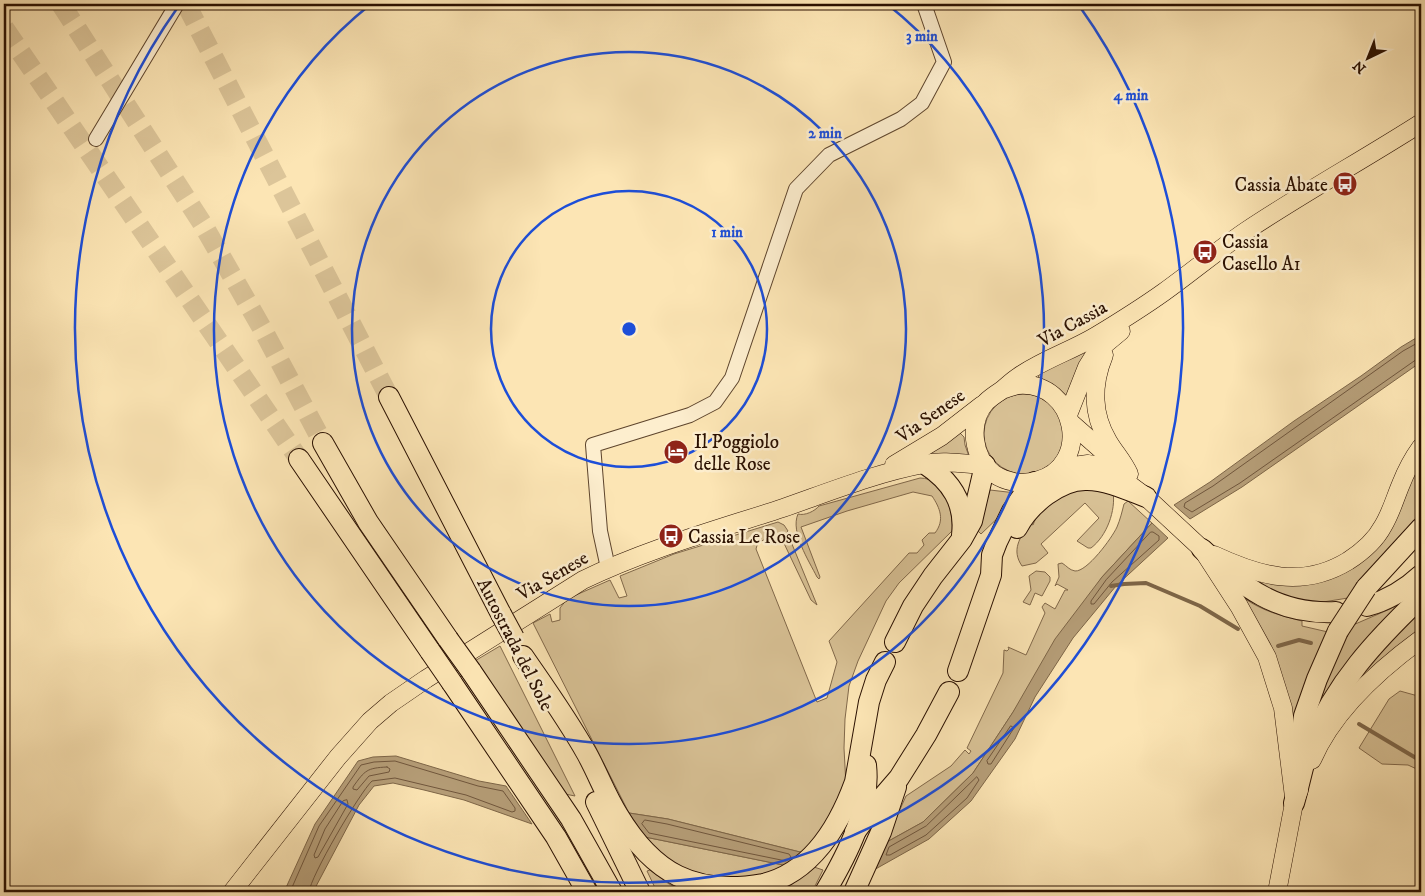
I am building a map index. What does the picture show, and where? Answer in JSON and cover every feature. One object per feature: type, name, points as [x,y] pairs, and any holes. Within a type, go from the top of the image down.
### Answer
[{"type":"highway","name":"Autostrada del Sole","points":[[389,397],[518,647],[600,796],[619,846],[640,892]]},
{"type":"highway","points":[[323,443],[368,522],[541,773],[612,892]]},
{"type":"highway","points":[[299,459],[456,688],[480,736],[501,761],[587,892]]},
{"type":"highway","points":[[925,464],[949,482],[957,495],[964,524],[962,540]]},
{"type":"highway","points":[[895,642],[906,618],[923,591],[962,540],[972,521],[985,465]]},
{"type":"highway","points":[[991,575],[1003,559],[1022,517],[1034,504],[1063,486],[1077,481],[1096,480],[1146,497]]},
{"type":"highway","points":[[958,671],[991,575],[992,555],[1004,526],[1020,500],[1035,482]]},
{"type":"highway","points":[[1294,802],[1304,716],[1337,622],[1366,597],[1421,528]]},
{"type":"highway","points":[[1202,549],[1232,577],[1265,599],[1300,610],[1320,613],[1337,622]]},
{"type":"highway","points":[[1366,597],[1384,601],[1421,575]]},
{"type":"highway","points":[[1294,802],[1310,745],[1328,708],[1354,667],[1389,628],[1421,597]]},
{"type":"highway","points":[[600,796],[618,815],[644,851],[663,868],[685,882],[718,889],[745,889],[786,876],[815,854],[830,832],[851,794],[863,746],[864,725],[869,702],[885,662]]},
{"type":"highway","points":[[857,886],[881,832],[899,778],[926,735],[949,692]]},
{"type":"highway","points":[[863,746],[868,775],[869,806]]},
{"type":"highway","points":[[828,888],[869,806],[899,778]]},
{"type":"highway","points":[[552,839],[574,892]]},
{"type":"main road","name":"Via Cassia","points":[[985,465],[976,450],[974,433],[977,416],[986,402],[1018,376],[1095,337],[1163,293],[1260,222],[1421,123]]},
{"type":"main road","name":"Via Cassia","points":[[1070,419],[1087,367],[1097,351],[1163,293]]},
{"type":"main road","points":[[1112,339],[1096,378],[1095,400],[1098,422],[1109,443],[1124,461],[1130,474],[1146,497]]},
{"type":"main road","name":"Via Cassia","points":[[1002,390],[1017,385],[1033,386],[1048,392],[1060,402],[1070,419],[1072,432],[1070,447],[1065,460],[1059,468]]},
{"type":"main road","name":"Via Senese","points":[[872,478],[942,436],[986,402]]},
{"type":"main road","points":[[1070,419],[1130,474]]},
{"type":"main road","points":[[1202,549],[1258,573],[1280,577],[1303,577],[1338,566],[1366,548],[1383,527],[1401,482],[1421,448]]},
{"type":"main road","name":"Via Senese","points":[[232,892],[338,757],[370,721],[391,703],[472,649],[584,580],[608,568],[687,539],[872,478],[925,464],[946,462],[985,465]]},
{"type":"main road","points":[[985,465],[996,475],[1013,482],[1035,482],[1051,475],[1059,468],[1088,464],[1100,466],[1121,478],[1146,497],[1202,549],[1239,606],[1267,657],[1283,708],[1294,802]]},
{"type":"main road","points":[[1278,892],[1294,802],[1316,750],[1344,709],[1382,670],[1421,639]]},
{"type":"street","points":[[96,139],[177,4]]},
{"type":"street","points":[[608,568],[600,531],[593,445],[690,415],[715,402],[732,378],[796,189],[830,155],[901,119],[922,103],[932,85],[944,62],[924,4]]},
{"type":"shaded area","points":[[1106,332],[1107,337],[1067,397],[1058,388],[1038,378],[1039,375]]},
{"type":"shaded area","points":[[1024,394],[1039,397],[1052,406],[1061,419],[1064,434],[1061,449],[1052,462],[1039,471],[1024,474],[1009,471],[996,462],[987,449],[984,434],[987,419],[996,406],[1009,397]]},
{"type":"shaded area","points":[[960,433],[964,437],[970,459],[895,467]]},
{"type":"shaded area","points":[[1421,461],[1421,517],[1348,598],[1323,602],[1301,601],[1275,593],[1246,574],[1348,569],[1404,493]]},
{"type":"shaded area","points":[[920,478],[929,479],[936,483],[946,497],[951,514],[952,531],[899,583],[886,601],[858,661],[849,686],[845,719],[846,785],[825,830],[804,853],[668,819],[629,813],[533,623],[550,614],[552,622],[560,620],[560,608],[567,599],[610,580],[619,598],[627,596],[620,576],[674,554],[778,522],[784,525],[788,531],[817,605],[811,600],[780,535],[758,542],[756,549],[817,702],[827,698],[837,662],[829,641],[909,553],[917,553],[924,545],[922,540],[929,533],[935,533],[941,519],[932,496],[913,492],[847,511],[801,527],[820,577],[819,579],[805,555],[798,538],[796,521],[798,514],[807,514],[819,506]]},
{"type":"shaded area","points":[[1076,489],[1113,492],[1112,514],[1102,537],[1091,548],[1077,541],[1099,518],[1085,503],[1041,544],[1048,553],[1036,563],[1022,566],[1017,555],[1017,549],[1029,523],[1033,525],[1045,507]]},
{"type":"shaded area","points":[[990,490],[1016,493],[1004,512],[981,534],[978,531]]},
{"type":"shaded area","points":[[1128,501],[1152,523],[1102,577],[973,773],[923,822],[885,843],[906,796],[951,766],[965,750],[969,754],[971,751],[967,748],[1003,673],[1004,650],[1007,651],[1008,647],[1026,655],[1045,613],[1042,607],[1045,603],[1055,609],[1065,590],[1068,590],[1057,584],[1055,586],[1059,577],[1058,564],[1062,563],[1075,571],[1086,566],[1105,546],[1119,522],[1124,504]]},
{"type":"shaded area","points":[[1036,571],[1045,572],[1050,577],[1050,581],[1042,596],[1035,593],[1030,605],[1023,602],[1031,590],[1029,576]]},
{"type":"shaded area","points":[[1244,598],[1265,610],[1302,621],[1302,626],[1328,632],[1294,738]]},
{"type":"shaded area","points":[[1406,600],[1320,708],[1311,711],[1324,677],[1353,625]]},
{"type":"shaded area","points":[[1421,608],[1421,632],[1356,682],[1353,677]]},
{"type":"shaded area","points":[[500,646],[575,796],[565,794],[473,662]]},
{"type":"shaded area","points":[[1400,691],[1418,696],[1421,695],[1421,771],[1408,765],[1382,764],[1359,748],[1389,699]]},
{"type":"shaded area","points":[[645,837],[788,866],[783,871],[719,883],[668,864]]},
{"type":"shaded area","points":[[814,867],[823,870],[812,892],[773,892],[791,885]]},
{"type":"shaded area","points":[[650,870],[669,884],[686,892],[657,892],[647,871]]},
{"type":"water","points":[[1421,335],[1421,362],[1242,487],[1190,519],[1174,505],[1210,482],[1294,421]]},
{"type":"water","points":[[1152,523],[1168,538],[1116,586],[1073,638],[1035,697],[1015,739],[971,801],[929,839],[872,871],[885,843],[923,822],[973,773],[1013,712],[1055,639],[1102,577]]},
{"type":"water","points":[[396,756],[479,781],[506,786],[532,824],[464,800],[424,790],[393,783],[374,786],[359,805],[313,892],[284,892],[315,824],[358,761],[373,757]]},
{"type":"water","points":[[629,813],[668,819],[804,853],[788,866],[645,837]]},
{"type":"waterway","points":[[1111,586],[1146,583],[1200,606],[1238,629]]},
{"type":"waterway","points":[[1278,646],[1299,640],[1311,643]]},
{"type":"waterway","points":[[1359,724],[1421,761]]},
{"type":"tunnel","points":[[61,4],[202,223],[263,330],[323,443]]},
{"type":"tunnel","points":[[186,4],[389,397]]},
{"type":"tunnel","points":[[4,28],[299,459]]},
{"type":"place","name":"Cassia Abate","points":[[1345,184]]},
{"type":"place","name":"Cassia Casello A1","points":[[1205,252]]},
{"type":"place","name":"Il Poggiolo delle Rose","points":[[676,452]]},
{"type":"place","name":"Cassia Le Rose","points":[[671,536]]}]
